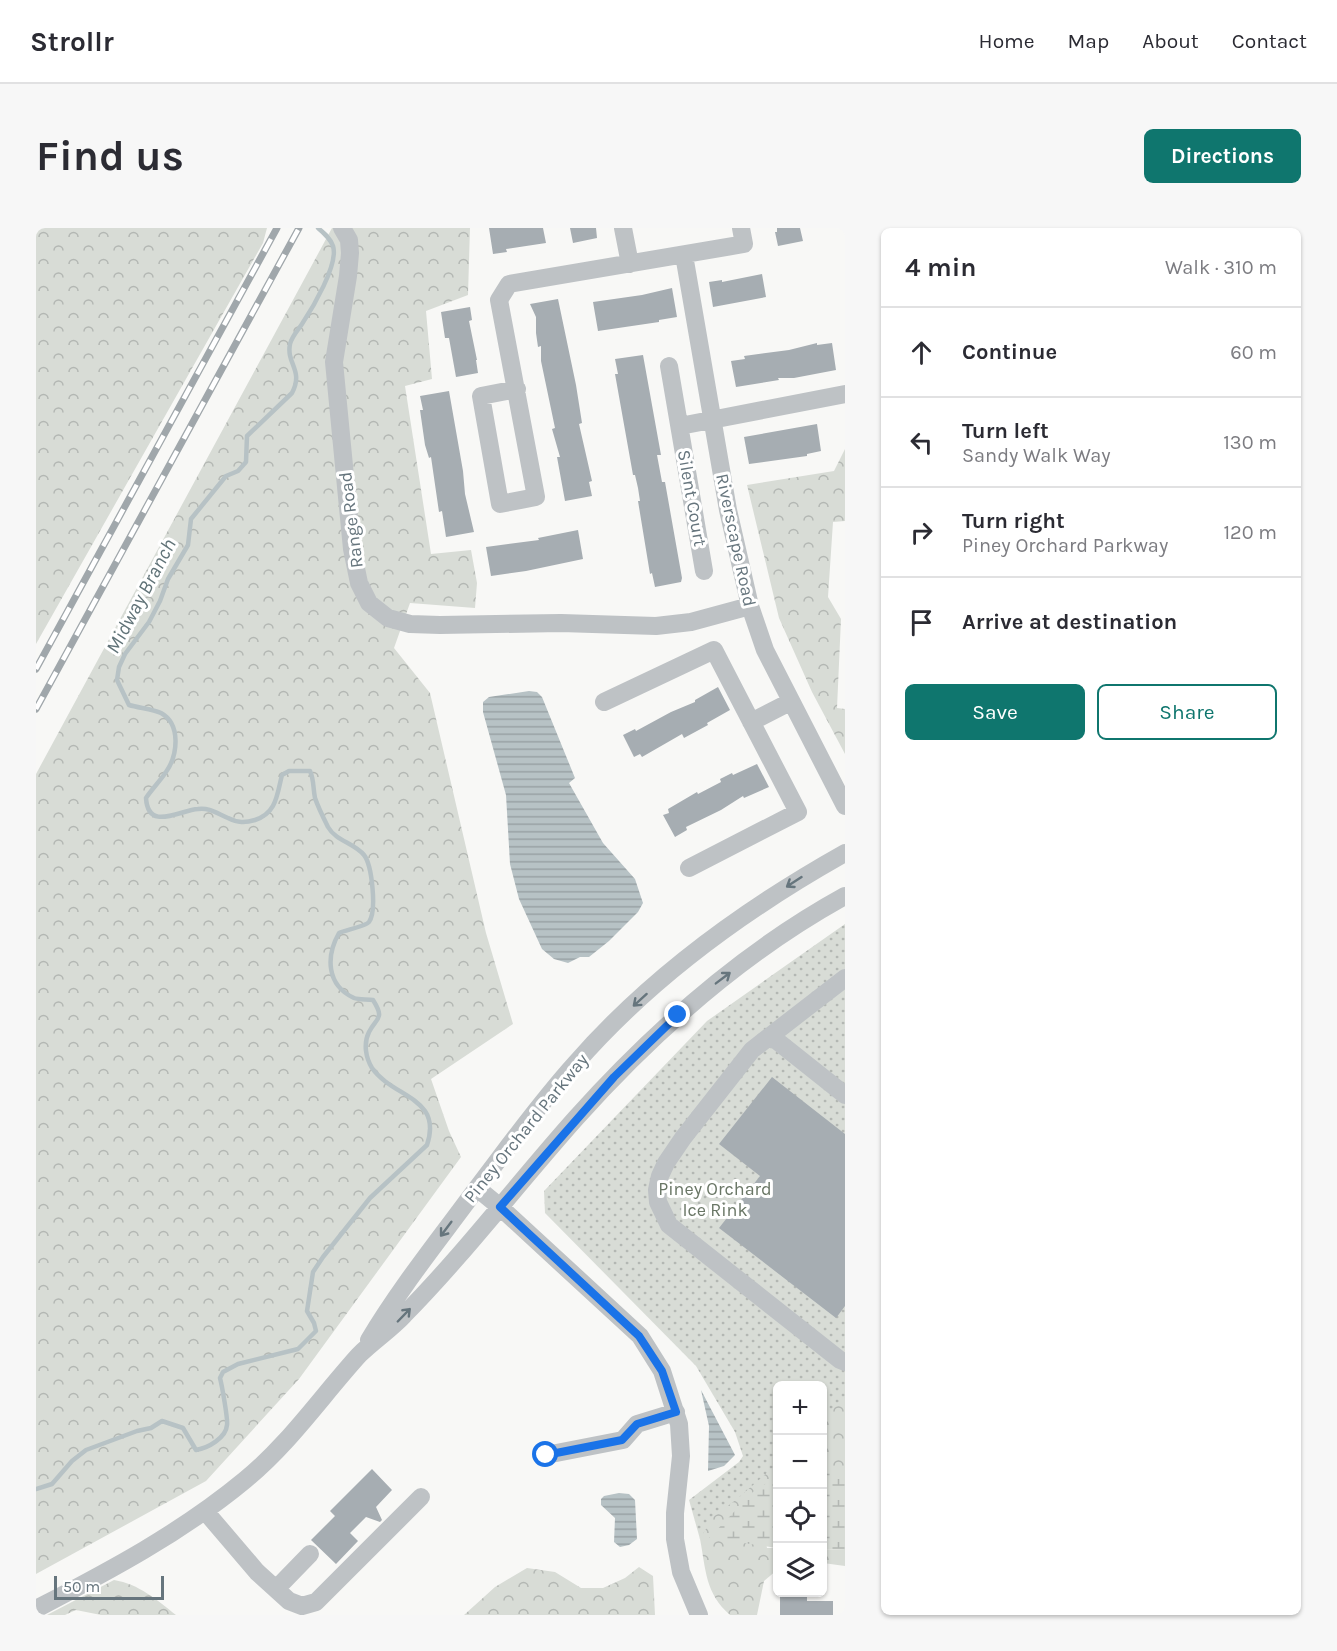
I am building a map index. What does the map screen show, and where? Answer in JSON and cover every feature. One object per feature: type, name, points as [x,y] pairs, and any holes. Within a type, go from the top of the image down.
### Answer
[{"type":"street","name":"Range Road","points":[[342,228],[350,240],[350,253],[334,362],[352,549],[359,583],[369,603],[388,618],[410,624],[440,625],[561,623],[656,626],[691,621],[750,606]]},
{"type":"street","points":[[623,228],[630,264]]},
{"type":"street","points":[[517,389],[481,396],[500,504],[536,497],[517,389],[499,300],[509,284],[744,244],[741,228]]},
{"type":"street","name":"Riverscape Road","points":[[684,255],[728,510],[750,606],[765,650],[845,806]]},
{"type":"street","name":"Silent Court","points":[[669,366],[704,571]]},
{"type":"street","name":"Silent Court","points":[[680,426],[845,394]]},
{"type":"street","points":[[604,702],[714,650],[798,812],[689,868]]},
{"type":"street","points":[[751,722],[790,702]]},
{"type":"street","name":"Piney Orchard Parkway","points":[[360,1354],[391,1302],[532,1115],[576,1062],[621,1017],[688,958],[748,912],[845,853]]},
{"type":"street","name":"Piney Orchard Parkway","points":[[36,1609],[105,1573],[184,1527],[247,1479],[296,1430],[360,1354],[403,1316],[614,1077],[678,1015],[766,946],[845,896]]},
{"type":"street","points":[[845,978],[752,1050],[666,1163],[657,1190],[658,1202],[669,1226],[845,1362]]},
{"type":"street","points":[[772,1036],[845,1095]]},
{"type":"street","points":[[477,1188],[639,1336],[662,1371],[680,1425],[681,1456],[675,1513],[675,1539],[681,1572],[699,1615]]},
{"type":"street","points":[[546,1455],[622,1440],[637,1424],[676,1412]]},
{"type":"street","points":[[205,1511],[257,1572],[289,1601],[302,1606],[316,1602],[421,1497]]},
{"type":"street","points":[[276,1589],[310,1554]]},
{"type":"green space","points":[[36,228],[267,228],[263,243],[36,644]]},
{"type":"green space","points":[[332,228],[470,228],[468,295],[426,311],[432,379],[405,386],[431,554],[471,550],[477,583],[475,608],[410,603],[394,648],[430,693],[486,933],[513,1024],[431,1079],[449,1131],[461,1157],[299,1379],[206,1481],[36,1574],[36,774]]},
{"type":"green space","points":[[845,449],[845,521],[833,522],[828,597],[841,619],[837,708],[845,709],[845,754],[812,692],[779,618],[747,485],[834,471]]},
{"type":"green space","name":"Piney Orchard Ice Rink","points":[[845,924],[845,1550],[827,1538],[827,1381],[773,1381],[773,1502],[758,1493],[700,1539],[689,1500],[739,1462],[743,1456],[735,1432],[696,1366],[545,1213],[544,1191],[707,1021]]},
{"type":"green space","points":[[845,1396],[845,1469],[827,1469],[827,1414]]},
{"type":"green space","points":[[773,1468],[773,1480],[756,1489],[767,1548],[773,1548],[773,1573],[764,1581],[757,1615],[730,1615],[722,1607],[708,1580],[700,1539],[713,1517]]},
{"type":"green space","points":[[827,1469],[845,1469],[845,1550],[827,1549]]},
{"type":"green space","points":[[773,1480],[773,1547],[709,1538],[756,1489]]},
{"type":"green space","points":[[827,1549],[845,1550],[845,1566],[827,1564]]},
{"type":"green space","points":[[639,1567],[653,1576],[655,1615],[464,1615],[495,1587],[527,1568],[555,1572],[581,1588],[603,1588],[625,1578]]},
{"type":"green space","points":[[114,1580],[140,1589],[176,1615],[101,1615],[76,1610],[65,1615],[47,1615]]},
{"type":"shaded area","points":[[529,691],[537,692],[542,697],[575,778],[569,783],[603,843],[635,879],[643,903],[638,912],[609,941],[589,957],[580,957],[568,963],[554,959],[542,949],[519,899],[510,864],[506,795],[483,712],[483,702],[489,697]]},
{"type":"shaded area","points":[[701,1390],[735,1455],[724,1466],[708,1471],[709,1426]]},
{"type":"shaded area","points":[[629,1494],[635,1500],[637,1539],[629,1545],[620,1547],[614,1542],[615,1518],[601,1505],[601,1499],[604,1496]]},
{"type":"building","points":[[489,228],[543,228],[546,243],[506,249],[507,252],[493,254]]},
{"type":"building","points":[[570,228],[596,228],[597,238],[573,243]]},
{"type":"building","points":[[777,228],[800,228],[803,241],[778,246],[775,232]]},
{"type":"building","points":[[762,274],[766,297],[713,307],[709,282],[722,280],[722,282]]},
{"type":"building","points":[[672,288],[677,317],[598,331],[593,302]]},
{"type":"building","points":[[558,299],[576,385],[582,423],[579,424],[592,481],[589,482],[592,496],[565,501],[557,457],[560,457],[552,429],[555,428],[541,361],[541,346],[538,347],[536,317],[530,304]]},
{"type":"building","points":[[470,307],[472,320],[469,321],[478,373],[456,377],[449,338],[445,338],[441,312]]},
{"type":"building","points":[[817,343],[817,345],[832,343],[836,370],[794,378],[778,378],[779,380],[736,387],[731,361],[745,359],[744,356],[789,350]]},
{"type":"building","points":[[643,355],[661,455],[657,455],[662,482],[665,482],[682,578],[681,582],[655,587],[652,573],[650,574],[638,488],[635,475],[633,475],[615,374],[618,374],[615,359]]},
{"type":"building","points":[[449,391],[465,494],[474,532],[446,537],[442,511],[439,512],[431,457],[429,458],[425,445],[420,396]]},
{"type":"building","points":[[817,424],[821,451],[807,454],[807,456],[749,464],[744,437]]},
{"type":"building","points":[[578,530],[583,559],[491,576],[486,547],[539,540],[538,538]]},
{"type":"building","points":[[718,687],[730,710],[684,738],[682,734],[642,757],[640,754],[634,757],[623,735],[695,702]]},
{"type":"building","points":[[757,764],[769,787],[744,798],[743,796],[686,827],[687,830],[675,837],[663,815],[669,813],[668,809],[697,792],[698,794],[721,782],[720,779]]},
{"type":"building","points":[[772,1077],[845,1134],[845,1306],[836,1318],[719,1228],[760,1176],[719,1144]]},
{"type":"building","points":[[372,1469],[392,1490],[376,1507],[382,1520],[380,1522],[366,1517],[350,1533],[358,1541],[336,1564],[311,1540],[335,1516],[330,1511]]},
{"type":"building","points":[[780,1597],[807,1597],[807,1601],[833,1601],[833,1615],[780,1615]]},
{"type":"waterway","name":"Midway Branch","points":[[36,1489],[52,1484],[72,1461],[86,1450],[151,1428],[162,1421],[183,1428],[196,1450],[211,1445],[220,1438],[227,1425],[220,1378],[223,1372],[238,1364],[298,1349],[316,1331],[307,1311],[313,1272],[370,1198],[427,1145],[430,1129],[428,1117],[422,1107],[381,1078],[368,1060],[366,1041],[379,1015],[377,1006],[373,1000],[356,999],[345,992],[338,986],[331,969],[332,951],[339,933],[369,922],[373,908],[372,888],[364,855],[336,836],[328,827],[315,798],[310,771],[289,771],[282,775],[272,808],[255,820],[238,822],[202,809],[166,817],[152,814],[146,798],[170,765],[175,749],[175,732],[172,724],[161,713],[129,705],[117,680],[119,667],[125,654],[149,622],[168,579],[188,545],[191,519],[226,476],[238,471],[246,462],[247,436],[292,393],[296,373],[290,357],[290,344],[324,286],[334,254],[330,241],[318,228]]},
{"type":"railway","points":[[36,669],[277,228]]},
{"type":"railway","points":[[36,709],[299,228]]},
{"type":"route","points":[[546,1455],[622,1440],[637,1424],[676,1412],[662,1371],[639,1336],[500,1207],[614,1077],[678,1015]]}]
